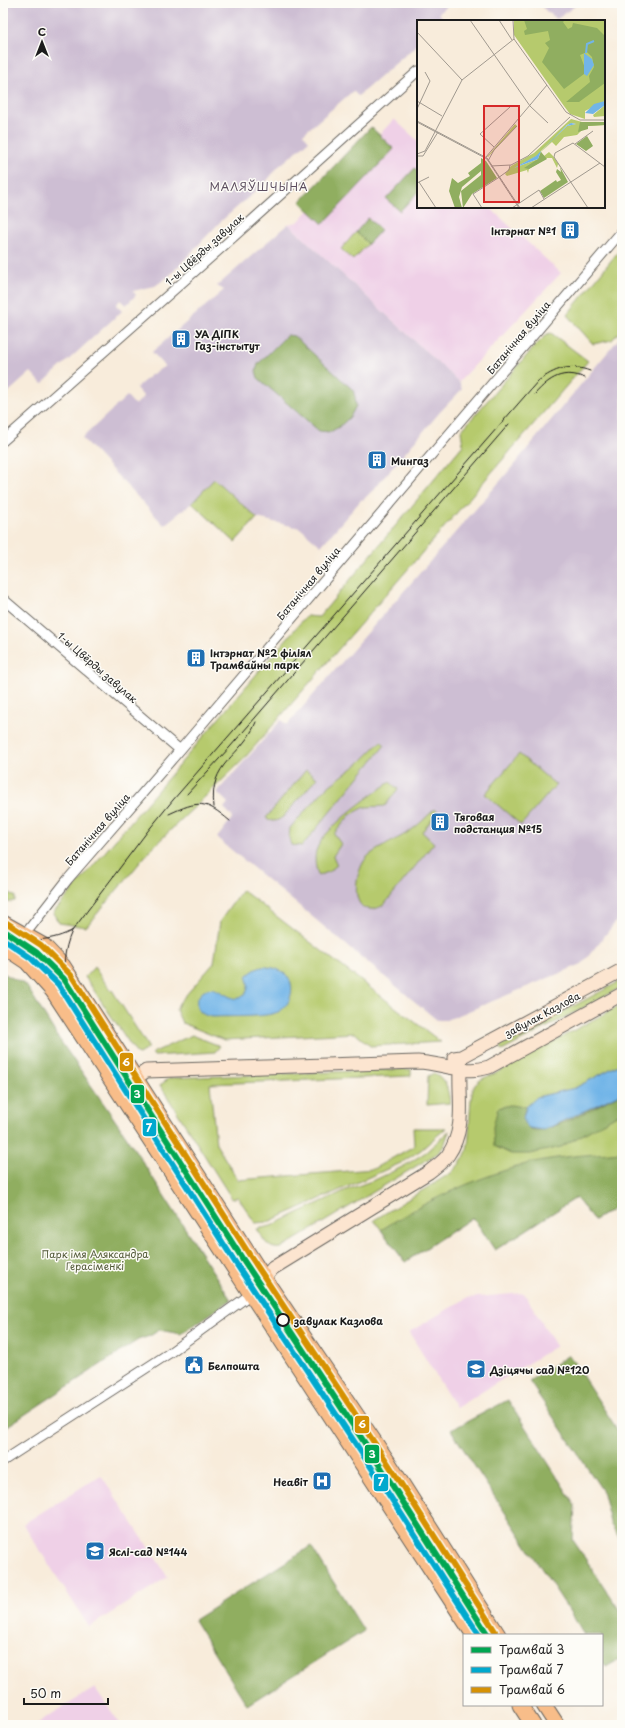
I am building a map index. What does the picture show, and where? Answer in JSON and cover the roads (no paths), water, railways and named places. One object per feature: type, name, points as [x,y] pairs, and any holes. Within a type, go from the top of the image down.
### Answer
[{"type":"main road","points":[[3,922],[44,946],[63,966],[264,1278],[388,1462],[497,1634]]},
{"type":"main road","points":[[8,948],[27,962],[53,991],[473,1634]]},
{"type":"main road","name":"завулак Казлова","points":[[460,1063],[622,970]]},
{"type":"main road","name":"завулак Казлова","points":[[119,1090],[146,1072],[418,1062],[460,1063],[479,1070],[489,1067],[622,994]]},
{"type":"main road","points":[[250,1294],[273,1268],[429,1172],[447,1156],[455,1143],[461,1122],[460,1063]]},
{"type":"main road","points":[[521,1706],[533,1725]]},
{"type":"main road","points":[[545,1706],[557,1725]]},
{"type":"street","name":"1-ы Цвёрды завулак","points":[[3,441],[417,72]]},
{"type":"street","name":"Батанічная вуліца","points":[[8,948],[25,935],[68,879],[180,750],[622,231]]},
{"type":"street","name":"1-ы Цвёрды завулак","points":[[3,599],[180,750]]},
{"type":"street","points":[[3,1462],[168,1354],[250,1294]]},
{"type":"water","points":[[262,967],[269,967],[281,971],[289,979],[292,991],[286,1006],[280,1011],[265,1015],[214,1017],[207,1016],[198,1010],[197,1001],[199,996],[208,989],[212,988],[233,998],[243,996],[248,987],[246,976]]},
{"type":"water","points":[[622,1063],[622,1093],[544,1130],[529,1128],[525,1124],[523,1118],[526,1107],[537,1097],[575,1088]]},
{"type":"tram line","points":[[66,990],[64,960],[72,931],[173,800],[538,381],[550,373],[562,368],[569,367],[590,371]]},
{"type":"tram line","points":[[535,394],[546,383],[558,376],[570,374],[585,378]]},
{"type":"tram line","points":[[187,794],[230,747],[509,424]]},
{"type":"tram line","points":[[214,807],[216,779],[221,769],[243,744],[256,722]]},
{"type":"tram line","points":[[169,814],[188,806],[201,804],[214,809],[230,821]]},
{"type":"tram line","name":"6","points":[[7,923],[41,945],[71,975],[249,1254],[387,1462],[495,1631]]},
{"type":"tram line","name":"3","points":[[3,930],[36,952],[64,979],[242,1258],[380,1466],[487,1634]]},
{"type":"tram line","points":[[7,938],[41,940],[57,937],[73,930]]},
{"type":"tram line","name":"7","points":[[3,939],[31,958],[58,984],[235,1262],[373,1470],[478,1634]]},
{"type":"place","name":"Інтэрнат №1","points":[[570,230]]},
{"type":"place","name":"УА ДІПК Газ-інстытут","points":[[181,339]]},
{"type":"place","name":"Мингаз","points":[[377,460]]},
{"type":"place","name":"Інтэрнат №2 філіял Трамвайны парк","points":[[196,658]]},
{"type":"place","name":"Тяговая подстанция №15","points":[[440,822]]},
{"type":"place","name":"завулак Казлова","points":[[283,1320]]},
{"type":"place","name":"Белпошта","points":[[194,1365]]},
{"type":"place","name":"Дзіцячы сад №120","points":[[476,1369]]},
{"type":"place","name":"Неавіт","points":[[322,1481]]},
{"type":"place","name":"Яслі-сад №144","points":[[95,1551]]},
{"type":"district","name":"МАЛЯЎШЧЫНА","points":[[259,186]]},
{"type":"park label","name":"Парк імя Аляксандра Герасіменкі","points":[[95,1258]]}]
